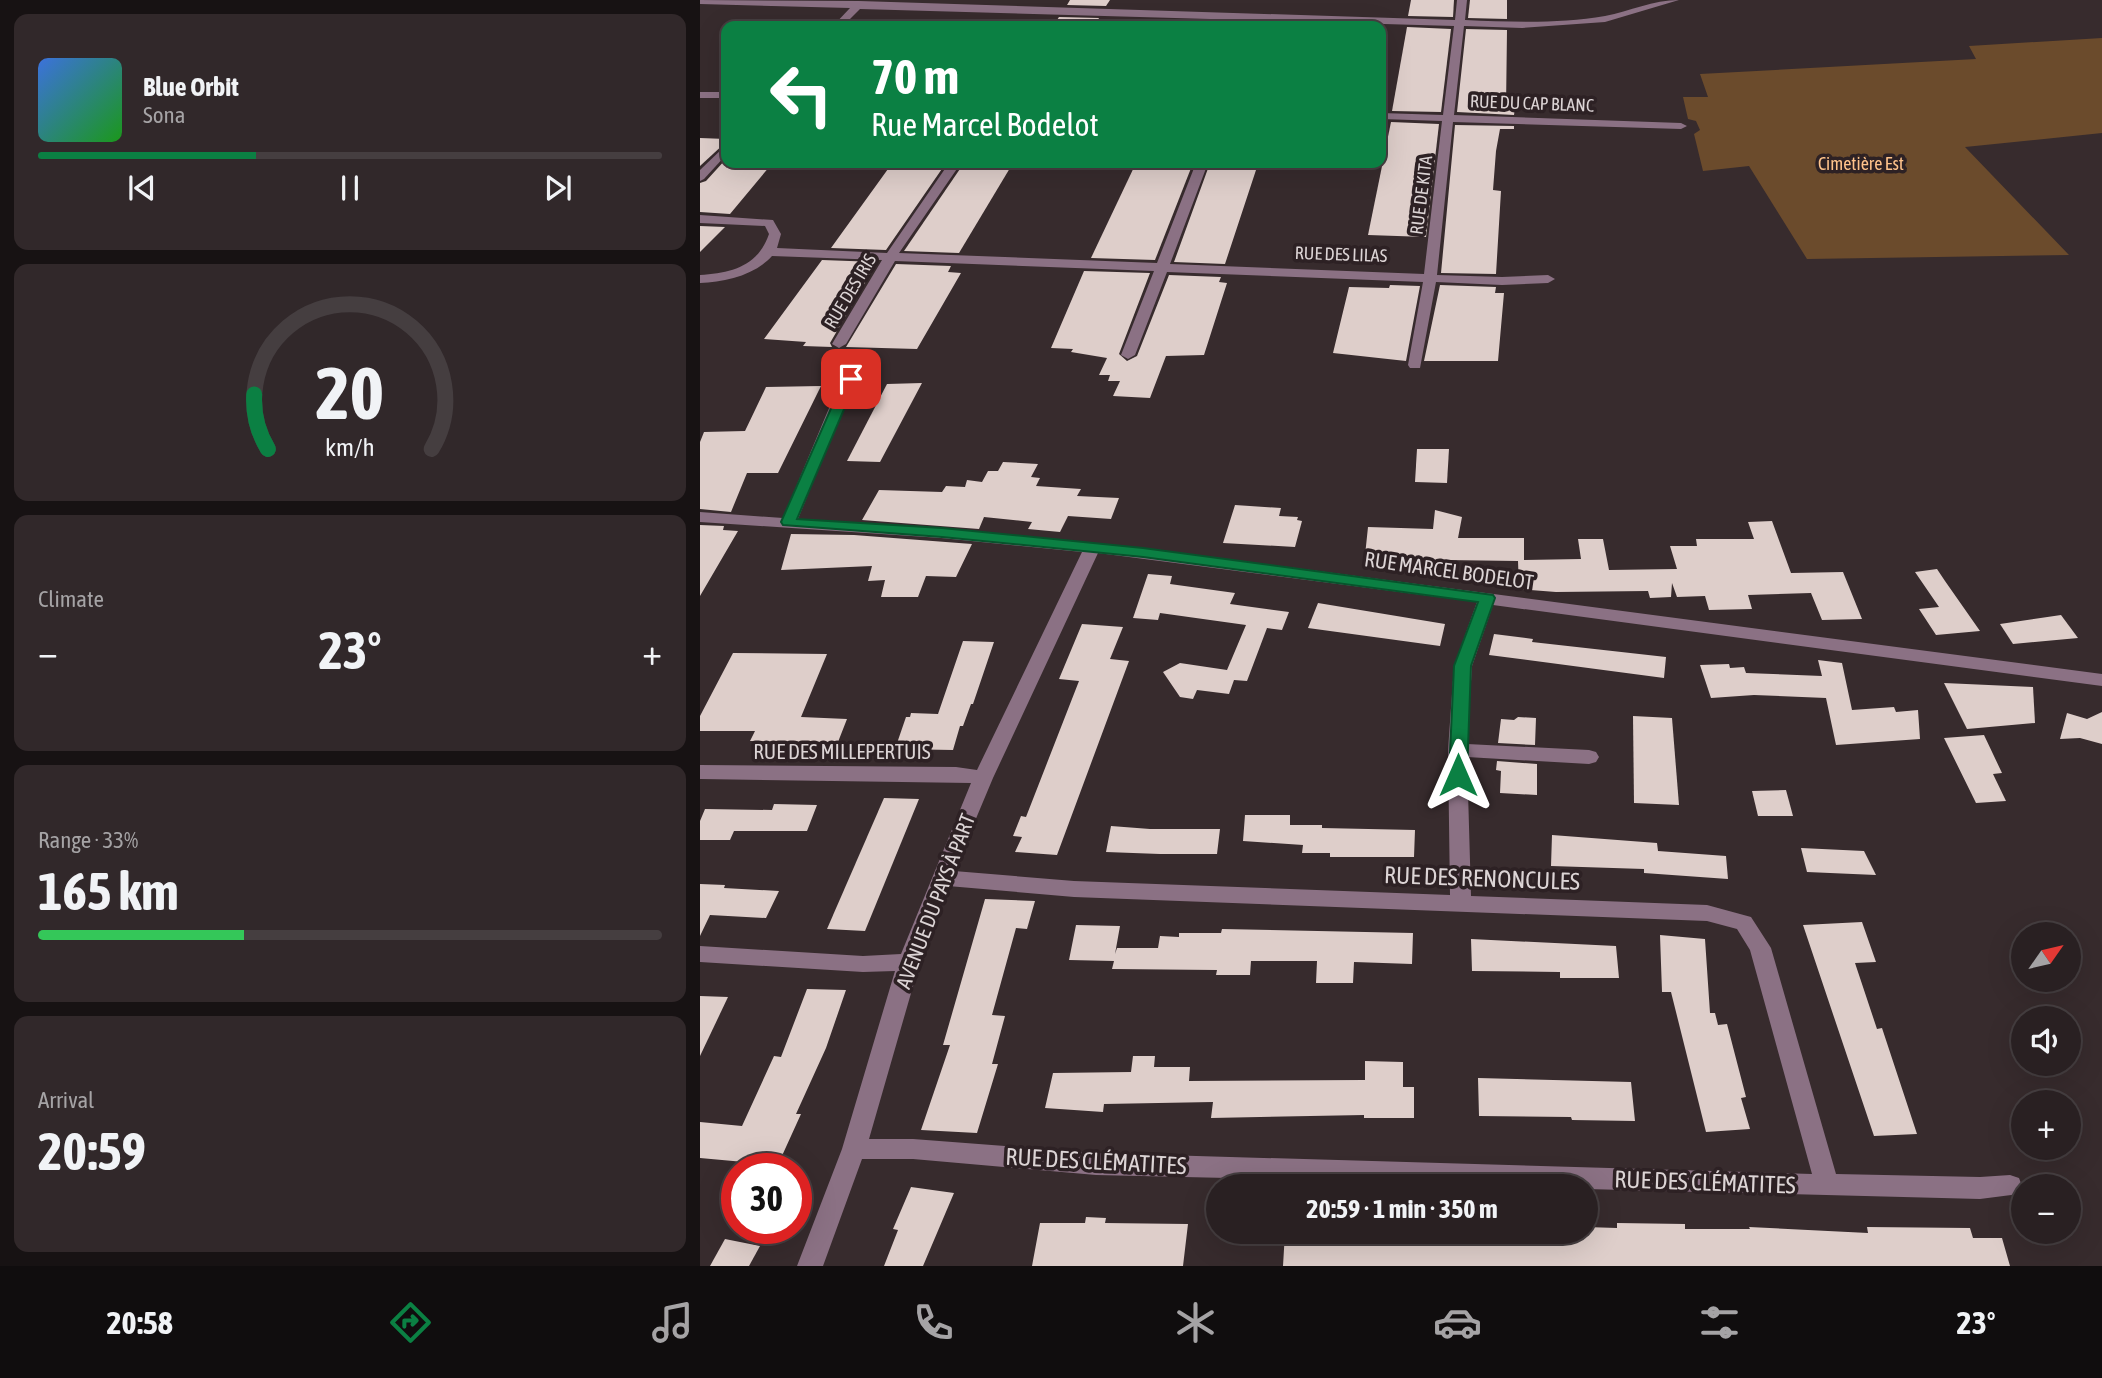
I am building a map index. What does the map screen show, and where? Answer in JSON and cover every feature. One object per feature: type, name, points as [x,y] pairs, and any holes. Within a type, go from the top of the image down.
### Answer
[{"type":"street","points":[[1045,21],[1059,0]]},
{"type":"street","name":"RUE DE KITA","points":[[1430,277],[1462,0]]},
{"type":"street","points":[[700,1],[1522,25],[1586,21],[1622,15],[1674,0]]},
{"type":"street","points":[[843,21],[860,4]]},
{"type":"street","points":[[700,94],[721,96]]},
{"type":"street","name":"RUE DU CAP BLANC","points":[[1386,116],[1681,126]]},
{"type":"street","points":[[700,177],[721,154]]},
{"type":"street","name":"RUE DES IRIS","points":[[839,344],[892,257],[952,168]]},
{"type":"street","points":[[1128,355],[1200,168]]},
{"type":"street","points":[[700,219],[769,223],[775,234],[769,252],[740,272],[717,279],[700,279]]},
{"type":"street","name":"RUE DES LILAS","points":[[769,252],[1548,279]]},
{"type":"street","points":[[1415,365],[1430,277]]},
{"type":"street","points":[[789,522],[839,401],[862,356]]},
{"type":"street","name":"RUE MARCEL BODELOT","points":[[700,517],[942,533],[1092,548],[2102,680]]},
{"type":"street","name":"AVENUE DU PAYS À PART","points":[[810,1266],[854,1149],[909,962],[941,878],[983,778],[1092,548]]},
{"type":"street","points":[[1461,904],[1457,750],[1462,666],[1488,598]]},
{"type":"street","points":[[1457,750],[1588,757]]},
{"type":"street","name":"RUE DES MILLEPERTUIS","points":[[700,772],[956,774],[983,778]]},
{"type":"street","name":"RUE DES RENONCULES","points":[[941,878],[1087,889],[1707,913],[1744,923],[1760,948],[1827,1185]]},
{"type":"street","points":[[700,954],[863,964],[909,962]]},
{"type":"street","name":"RUE DES CLÉMATITES","points":[[854,1149],[913,1149],[1096,1164],[1827,1185],[2010,1186]]},
{"type":"green space","name":"Cimetière Est","points":[[2102,38],[2102,133],[1965,147],[2069,255],[1807,259],[1749,166],[1703,171],[1694,134],[1700,130],[1696,121],[1688,119],[1683,97],[1708,97],[1700,74],[1976,59],[1969,46]]},
{"type":"building","points":[[1070,0],[1110,0],[1106,6],[1067,5]]},
{"type":"building","points":[[1411,0],[1454,0],[1453,17],[1408,16]]},
{"type":"building","points":[[1470,0],[1507,0],[1507,19],[1468,18]]},
{"type":"building","points":[[1059,17],[1099,18],[1097,21],[1056,21]]},
{"type":"building","points":[[1407,27],[1451,29],[1441,112],[1392,111]]},
{"type":"building","points":[[1466,29],[1507,30],[1506,108],[1515,108],[1514,115],[1457,112]]},
{"type":"building","points":[[1391,122],[1439,124],[1426,237],[1368,235],[1382,168],[1386,168],[1386,147]]},
{"type":"building","points":[[1455,125],[1514,126],[1514,129],[1500,129],[1496,151],[1493,190],[1501,191],[1496,274],[1441,273]]},
{"type":"building","points":[[700,138],[721,139],[721,147],[700,166]]},
{"type":"building","points":[[721,164],[721,168],[768,168],[730,214],[700,212],[700,183],[706,181]]},
{"type":"building","points":[[943,168],[886,250],[831,248],[888,169]]},
{"type":"building","points":[[961,168],[1010,168],[959,253],[904,251]]},
{"type":"building","points":[[1134,168],[1191,168],[1155,260],[1091,258]]},
{"type":"building","points":[[1208,168],[1257,168],[1225,264],[1174,262]]},
{"type":"building","points":[[700,226],[725,227],[700,252]]},
{"type":"building","points":[[822,260],[877,262],[830,343],[832,347],[803,346],[806,342],[764,339]]},
{"type":"building","points":[[896,264],[951,266],[948,272],[961,273],[917,349],[846,347]]},
{"type":"building","points":[[1084,271],[1150,273],[1119,354],[1127,361],[1137,356],[1169,275],[1221,277],[1219,282],[1227,283],[1204,355],[1166,356],[1150,398],[1113,396],[1120,381],[1108,381],[1110,375],[1099,375],[1107,358],[1071,352],[1073,349],[1051,348]]},
{"type":"building","points":[[1390,285],[1420,286],[1406,361],[1333,353],[1349,287],[1389,288]]},
{"type":"building","points":[[1440,285],[1496,287],[1495,293],[1504,293],[1498,361],[1424,361]]},
{"type":"building","points":[[922,383],[880,462],[847,461],[887,384]]},
{"type":"building","points":[[821,386],[778,473],[747,473],[731,512],[700,509],[700,442],[704,432],[745,431],[766,387]]},
{"type":"building","points":[[1417,449],[1449,449],[1447,483],[1415,482]]},
{"type":"building","points":[[1003,462],[1038,464],[1031,477],[1040,478],[1036,486],[1081,489],[1077,496],[1119,498],[1111,519],[1068,516],[1060,532],[1028,529],[1032,522],[984,517],[979,529],[862,520],[879,490],[942,492],[946,486],[965,487],[967,480],[982,482],[988,471],[998,471]]},
{"type":"building","points":[[1235,505],[1281,508],[1279,516],[1298,517],[1297,520],[1302,521],[1295,547],[1223,543]]},
{"type":"building","points":[[1435,510],[1462,517],[1458,538],[1524,538],[1524,560],[1581,559],[1578,539],[1603,539],[1609,570],[1677,569],[1670,546],[1697,546],[1696,539],[1754,539],[1748,522],[1772,521],[1791,573],[1843,572],[1862,619],[1822,620],[1811,593],[1748,595],[1752,609],[1709,610],[1705,596],[1677,597],[1672,583],[1671,597],[1650,598],[1648,591],[1556,592],[1519,589],[1518,561],[1445,560],[1444,567],[1364,565],[1368,527],[1433,529]]},
{"type":"building","points":[[700,525],[724,526],[723,530],[738,531],[700,596]]},
{"type":"building","points":[[791,534],[854,535],[972,544],[956,577],[926,576],[918,597],[881,597],[885,580],[868,581],[872,566],[781,570]]},
{"type":"building","points":[[1937,569],[1980,631],[1936,635],[1919,609],[1939,607],[1915,572]]},
{"type":"building","points":[[1148,574],[1172,576],[1170,584],[1235,593],[1230,604],[1289,612],[1282,630],[1267,628],[1247,681],[1234,680],[1229,694],[1197,690],[1193,699],[1180,697],[1163,672],[1180,663],[1227,670],[1246,625],[1160,613],[1158,620],[1133,618]]},
{"type":"building","points":[[1318,603],[1445,624],[1440,646],[1308,628]]},
{"type":"building","points":[[2061,615],[2078,638],[2013,644],[2000,624]]},
{"type":"building","points":[[1082,624],[1123,627],[1110,659],[1129,661],[1057,855],[1015,852],[1022,837],[1013,836],[1021,816],[1026,817],[1079,681],[1059,679]]},
{"type":"building","points":[[1494,634],[1533,639],[1532,642],[1666,657],[1664,678],[1489,655]]},
{"type":"building","points":[[963,641],[994,642],[973,704],[963,726],[960,726],[953,750],[895,749],[906,717],[910,717],[911,713],[938,714]]},
{"type":"building","points":[[733,653],[827,654],[801,717],[847,719],[838,742],[750,741],[755,731],[700,731],[700,716]]},
{"type":"building","points":[[1818,660],[1842,663],[1852,710],[1894,707],[1896,712],[1918,710],[1920,739],[1836,745],[1826,698],[1754,695],[1711,698],[1700,665],[1729,664],[1730,668],[1744,667],[1746,673],[1822,676]]},
{"type":"building","points":[[1944,683],[2033,687],[2035,723],[1967,729]]},
{"type":"building","points":[[2102,712],[2102,744],[2080,738],[2060,739],[2067,713],[2087,719]]},
{"type":"building","points":[[1633,716],[1672,718],[1679,805],[1634,803]]},
{"type":"building","points":[[1518,717],[1536,718],[1535,745],[1498,743],[1501,719],[1514,720]]},
{"type":"building","points":[[1984,735],[2002,773],[1993,774],[2006,801],[1976,803],[1944,738]]},
{"type":"building","points":[[1497,761],[1537,764],[1537,795],[1500,793],[1501,771],[1496,770]]},
{"type":"building","points":[[1786,790],[1793,816],[1758,816],[1752,791]]},
{"type":"building","points":[[884,798],[919,799],[865,931],[827,929]]},
{"type":"building","points":[[774,804],[817,805],[807,831],[734,831],[730,840],[700,840],[700,821],[705,809],[772,810]]},
{"type":"building","points":[[1245,815],[1290,815],[1290,825],[1322,825],[1322,828],[1415,830],[1414,857],[1330,857],[1330,853],[1302,853],[1303,845],[1243,841]]},
{"type":"building","points":[[1111,826],[1220,829],[1217,854],[1106,852]]},
{"type":"building","points":[[1552,835],[1657,843],[1658,851],[1726,856],[1728,879],[1644,873],[1644,869],[1551,866]]},
{"type":"building","points":[[1801,848],[1864,851],[1876,875],[1807,872]]},
{"type":"building","points":[[700,884],[779,891],[766,918],[710,915],[700,936]]},
{"type":"building","points":[[985,899],[1035,901],[1027,929],[1016,928],[992,1015],[1005,1016],[992,1064],[998,1064],[977,1133],[921,1130],[950,1045],[943,1045]]},
{"type":"building","points":[[1862,922],[1876,962],[1855,963],[1877,1029],[1882,1028],[1917,1134],[1874,1136],[1803,925]]},
{"type":"building","points":[[1076,925],[1120,926],[1115,954],[1117,948],[1158,948],[1160,936],[1221,933],[1222,929],[1413,933],[1412,964],[1354,962],[1353,983],[1316,983],[1317,961],[1251,961],[1250,975],[1216,975],[1217,970],[1112,969],[1114,961],[1069,960]]},
{"type":"building","points":[[1660,935],[1705,939],[1710,1013],[1715,1013],[1718,1025],[1727,1024],[1746,1097],[1741,1098],[1750,1129],[1706,1132],[1671,992],[1662,992]]},
{"type":"building","points":[[1471,939],[1616,946],[1619,978],[1560,978],[1560,972],[1472,971]]},
{"type":"building","points":[[807,989],[846,990],[826,1048],[796,1114],[801,1114],[783,1153],[721,1153],[721,1160],[700,1158],[700,1122],[742,1126],[774,1056],[781,1057]]},
{"type":"building","points":[[700,996],[728,997],[700,1056]]},
{"type":"building","points":[[1133,1056],[1155,1056],[1154,1067],[1190,1067],[1189,1081],[1365,1080],[1365,1061],[1403,1062],[1403,1087],[1414,1087],[1414,1118],[1364,1118],[1364,1115],[1211,1118],[1213,1102],[1104,1104],[1103,1112],[1045,1108],[1053,1073],[1131,1072]]},
{"type":"building","points":[[1478,1078],[1631,1082],[1635,1121],[1479,1116]]},
{"type":"building","points":[[911,1187],[954,1193],[923,1266],[884,1266],[898,1230],[893,1229]]},
{"type":"building","points":[[1086,1217],[1106,1218],[1105,1223],[1188,1224],[1183,1266],[1032,1266],[1040,1223],[1085,1223]]},
{"type":"building","points":[[1617,1223],[1685,1224],[1685,1229],[1750,1229],[1749,1227],[1868,1233],[1867,1227],[1970,1228],[1973,1238],[2002,1238],[2010,1266],[1283,1266],[1284,1244],[1598,1244],[1598,1227],[1617,1228]]},
{"type":"building","points":[[722,1244],[760,1246],[749,1266],[710,1266]]},
{"type":"route","points":[[851,379],[839,401],[789,522],[942,533],[1143,553],[1488,598],[1462,666],[1458,775]]}]
